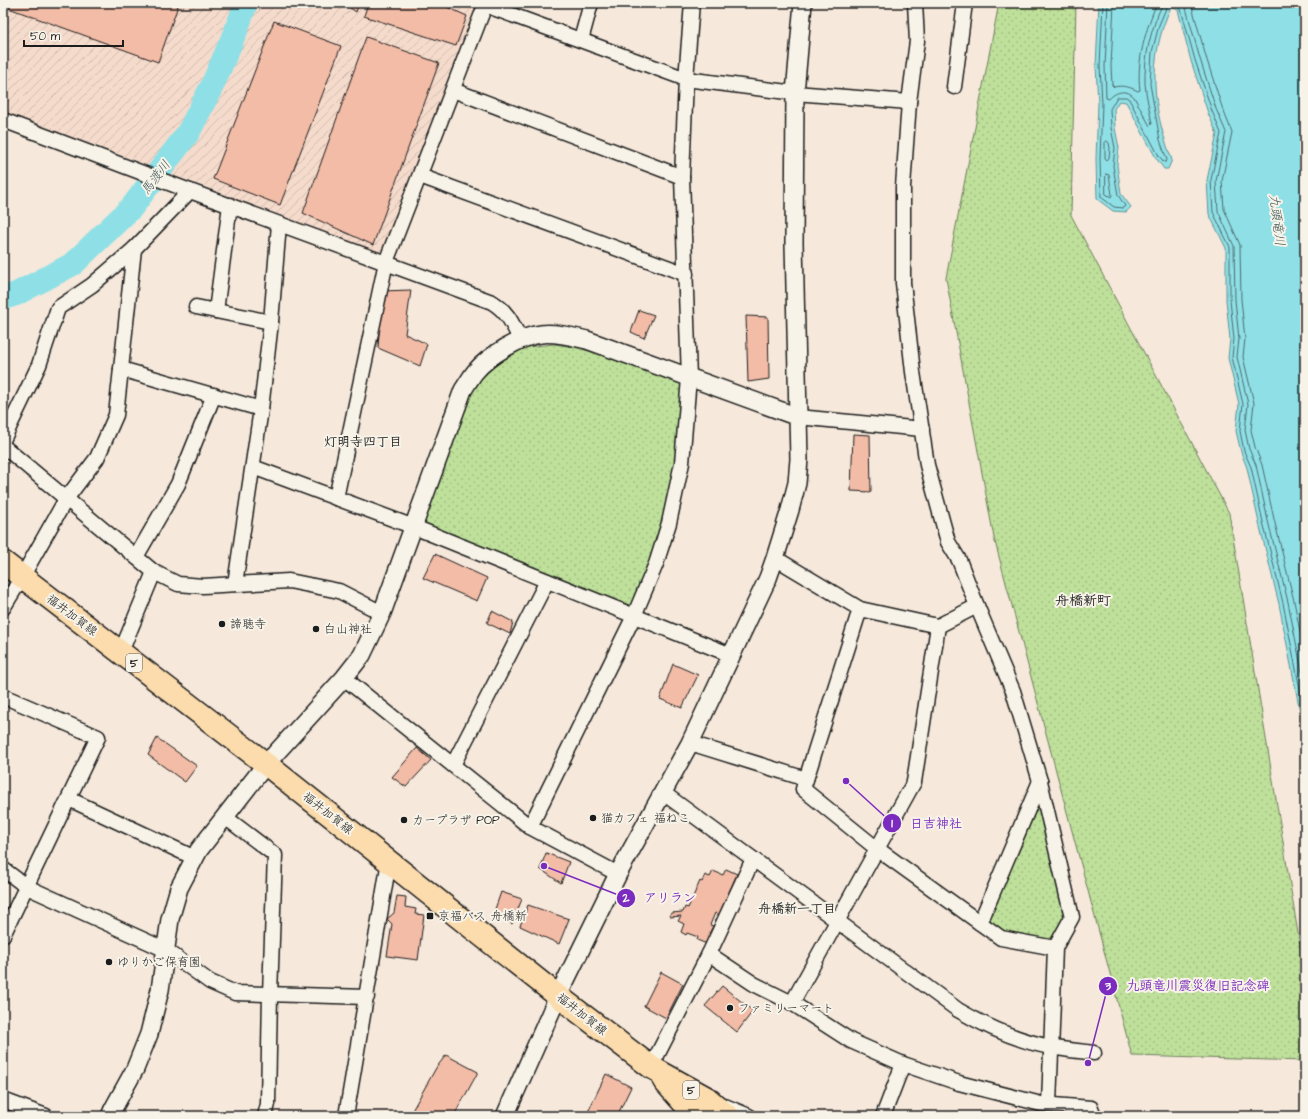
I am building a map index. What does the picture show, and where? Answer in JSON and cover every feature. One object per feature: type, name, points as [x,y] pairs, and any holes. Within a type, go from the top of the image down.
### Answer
[{"type":"main road","name":"福井加賀線","points":[[3,562],[266,764],[558,996],[651,1067],[697,1110],[728,1116]]},
{"type":"street","points":[[581,40],[591,3]]},
{"type":"street","points":[[530,827],[634,616],[656,564],[669,523],[682,464],[689,378],[682,177],[686,80],[692,3]]},
{"type":"street","points":[[505,1116],[558,996],[618,874],[690,743],[768,578],[790,510],[796,483],[799,459],[794,243],[795,93],[803,3]]},
{"type":"street","points":[[915,3],[917,41],[909,102],[903,187],[903,283],[913,372],[927,465],[948,542],[959,560],[1013,691],[1040,782],[1072,917],[1055,948],[1051,1047],[1043,1108]]},
{"type":"street","points":[[954,87],[965,3]]},
{"type":"street","points":[[336,498],[386,262],[486,4],[686,80],[795,93],[909,102]]},
{"type":"street","points":[[453,90],[682,177]]},
{"type":"street","points":[[4,122],[492,302],[502,308],[509,316],[520,339]]},
{"type":"street","points":[[420,176],[686,274]]},
{"type":"street","points":[[3,440],[39,366],[58,308],[92,285],[134,249],[190,191]]},
{"type":"street","points":[[216,311],[230,205]]},
{"type":"street","points":[[235,584],[261,409],[271,322],[279,224]]},
{"type":"street","points":[[3,608],[66,499],[97,458],[116,415],[134,249]]},
{"type":"street","points":[[196,307],[271,322]]},
{"type":"street","points":[[110,1116],[135,1069],[149,1034],[160,990],[170,919],[179,888],[199,850],[266,764],[344,678],[362,655],[382,613],[463,390],[475,371],[494,355],[520,339],[542,333],[567,336],[588,340],[798,417],[922,429]]},
{"type":"street","points":[[121,369],[261,409]]},
{"type":"street","points":[[136,557],[178,484],[214,396]]},
{"type":"street","points":[[3,446],[154,572],[178,584],[203,586],[290,581],[339,591],[382,613]]},
{"type":"street","points":[[253,467],[414,527],[731,655]]},
{"type":"street","points":[[775,558],[860,609],[938,626],[977,606]]},
{"type":"street","points":[[121,652],[154,572]]},
{"type":"street","points":[[453,765],[547,581]]},
{"type":"street","points":[[860,609],[803,789],[876,848],[1001,938],[1055,948]]},
{"type":"street","points":[[792,1003],[876,848],[914,782],[938,626]]},
{"type":"street","points":[[344,678],[530,827],[618,874]]},
{"type":"street","points":[[3,696],[98,737],[3,935]]},
{"type":"street","points":[[690,743],[806,779]]},
{"type":"street","points":[[980,923],[1040,782]]},
{"type":"street","points":[[662,792],[958,1010],[983,1024],[1010,1036],[1051,1047],[1094,1053]]},
{"type":"street","points":[[69,799],[195,858]]},
{"type":"street","points":[[225,817],[275,855],[268,1104],[265,1116]]},
{"type":"street","points":[[651,1067],[709,954],[753,859]]},
{"type":"street","points":[[346,1116],[389,861]]},
{"type":"street","points":[[3,869],[27,887],[166,950],[210,982],[235,993],[366,997]]},
{"type":"street","points":[[709,954],[754,984],[792,1003],[851,1041],[903,1064],[959,1083],[1043,1108],[1092,1108],[1094,1116]]},
{"type":"street","points":[[883,1116],[903,1064]]},
{"type":"street","points":[[3,1100],[46,1116]]},
{"type":"street","points":[[697,1110],[749,1116]]},
{"type":"shaded area","points":[[3,3],[477,3],[387,248],[379,252],[3,111]]},
{"type":"green space","points":[[999,3],[1076,3],[1071,215],[1229,513],[1305,976],[1305,1061],[1132,1056],[994,538],[946,278]]},
{"type":"green space","points":[[554,344],[574,347],[689,378],[682,463],[634,616],[418,528],[463,390],[519,348]]},
{"type":"green space","points":[[1042,789],[1069,917],[1055,948],[1001,938],[980,923]]},
{"type":"water","name":"九頭竜川","points":[[1099,3],[1305,3],[1305,737],[1279,604],[1247,468],[1236,431],[1239,404],[1228,358],[1230,339],[1226,300],[1226,248],[1209,214],[1207,180],[1217,134],[1208,113],[1191,61],[1178,10],[1171,7],[1163,26],[1158,46],[1155,65],[1155,84],[1160,121],[1172,160],[1168,169],[1164,169],[1156,158],[1126,102],[1119,101],[1114,109],[1115,128],[1119,148],[1117,165],[1121,194],[1131,207],[1126,212],[1113,211],[1097,199],[1096,159],[1098,103],[1096,66]]},
{"type":"building","points":[[3,3],[179,3],[158,62],[3,6]]},
{"type":"building","points":[[343,3],[359,3],[356,12]]},
{"type":"building","points":[[368,3],[438,3],[467,16],[456,46],[364,16]]},
{"type":"building","points":[[274,21],[341,46],[280,205],[213,179]]},
{"type":"building","points":[[366,37],[439,63],[373,245],[303,213]]},
{"type":"building","points":[[411,290],[405,334],[427,344],[420,366],[378,348],[382,291]]},
{"type":"building","points":[[639,310],[654,315],[644,338],[631,332]]},
{"type":"building","points":[[746,316],[768,317],[769,379],[748,382]]},
{"type":"building","points":[[853,434],[870,435],[871,492],[851,491]]},
{"type":"building","points":[[435,554],[487,578],[477,601],[423,578]]},
{"type":"building","points":[[492,611],[513,622],[510,634],[487,623]]},
{"type":"building","points":[[673,664],[698,675],[682,708],[660,699]]},
{"type":"building","points":[[157,738],[197,766],[185,782],[148,755]]},
{"type":"building","points":[[417,748],[431,760],[406,787],[392,777]]},
{"type":"building","points":[[546,853],[569,862],[561,883],[540,869]]},
{"type":"building","points":[[726,869],[737,874],[719,915],[715,913],[710,925],[713,926],[709,934],[711,935],[707,944],[697,940],[698,937],[687,933],[686,935],[681,932],[684,924],[678,921],[681,916],[670,917],[669,916],[671,913],[683,912],[685,907],[688,908],[700,881],[702,882],[705,875],[710,877],[713,871],[723,875]]},
{"type":"building","points":[[501,892],[522,899],[512,924],[494,912]]},
{"type":"building","points":[[397,896],[406,897],[405,907],[416,909],[415,914],[424,915],[418,960],[387,956],[392,924],[387,919],[394,913]]},
{"type":"building","points":[[528,905],[569,919],[559,944],[520,926]]},
{"type":"building","points":[[661,972],[683,984],[666,1018],[644,1006]]},
{"type":"building","points":[[722,986],[753,1011],[737,1032],[705,1006]]},
{"type":"building","points":[[446,1055],[478,1072],[454,1116],[409,1116],[436,1068]]},
{"type":"building","points":[[606,1074],[631,1087],[617,1116],[586,1116]]},
{"type":"waterway","name":"馬渡川","points":[[3,298],[16,294],[73,264],[132,207],[188,133],[212,86],[246,3]]},
{"type":"place","name":"諦聴寺","points":[[222,624]]},
{"type":"place","name":"白山神社","points":[[316,629]]},
{"type":"place","name":"日吉神社","points":[[846,781]]},
{"type":"place","name":"猫カフェ 福ねこ","points":[[593,818]]},
{"type":"place","name":"カープラザ POP","points":[[404,820]]},
{"type":"place","name":"アリラン","points":[[544,866]]},
{"type":"place","name":"京福バス 舟橋新","points":[[430,916]]},
{"type":"place","name":"ゆりかご保育園","points":[[109,962]]},
{"type":"place","name":"ファミリーマート","points":[[730,1008]]},
{"type":"place","name":"九頭竜川震災復旧記念碑","points":[[1088,1063]]},
{"type":"district","name":"灯明寺四丁目","points":[[363,441]]},
{"type":"district","name":"舟橋新町","points":[[1083,600]]},
{"type":"district","name":"舟橋新一丁目","points":[[797,908]]}]
